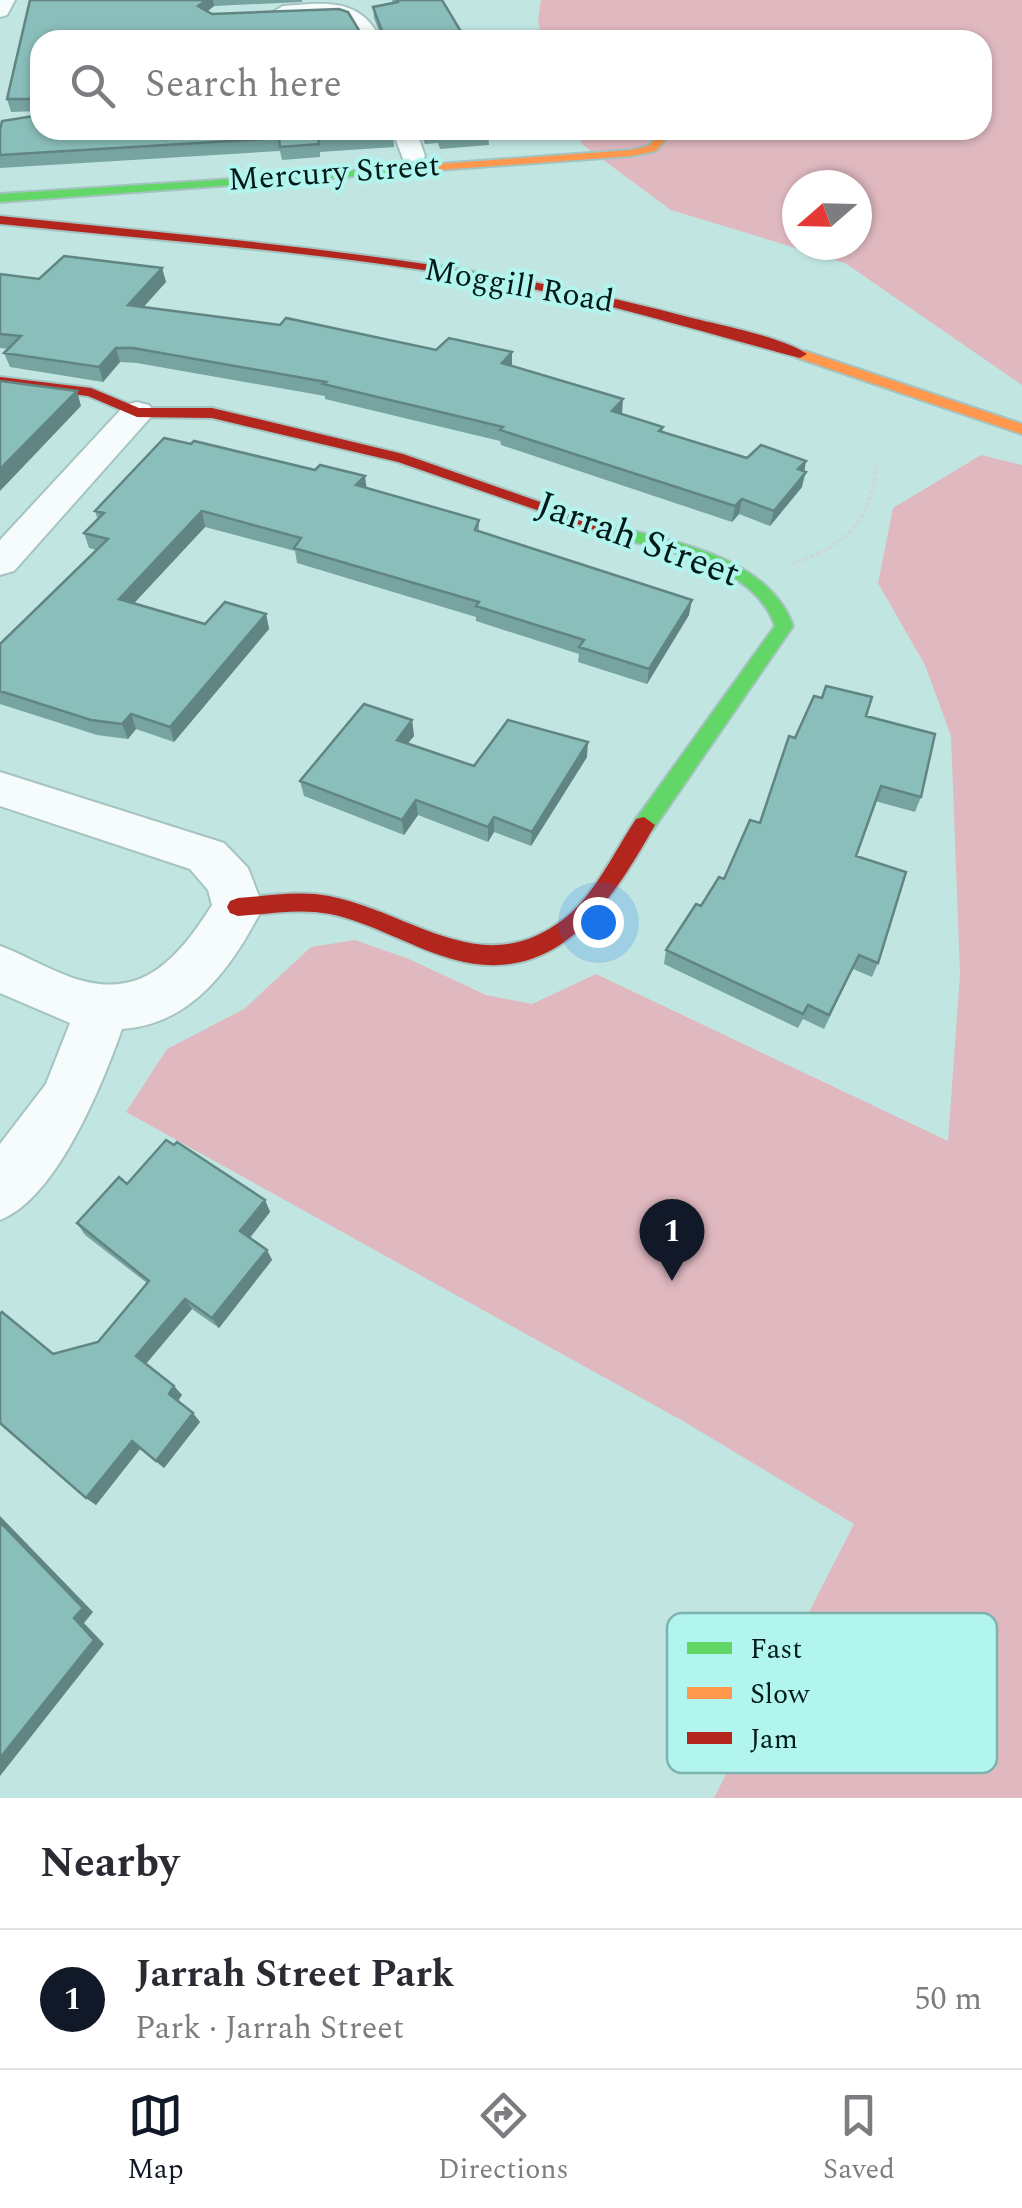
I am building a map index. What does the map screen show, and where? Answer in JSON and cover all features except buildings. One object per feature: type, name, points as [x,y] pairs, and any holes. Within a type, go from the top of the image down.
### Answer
[{"type":"street","points":[[0,11],[4,0]]},
{"type":"street","points":[[264,13],[353,13],[365,22],[368,30]]},
{"type":"street","points":[[407,140],[412,156]]},
{"type":"street","name":"Mercury Street","points":[[0,198],[632,152],[652,150],[660,140]]},
{"type":"street","name":"Moggill Road","points":[[0,220],[453,271],[534,286],[657,312],[756,341],[1022,429]]},
{"type":"street","name":"Jarrah Street","points":[[0,381],[92,392],[138,412],[212,413],[403,459],[752,579],[782,608],[784,626],[575,923],[547,945],[514,959],[478,960],[329,904],[238,908]]},
{"type":"street","points":[[0,562],[138,412]]},
{"type":"street","points":[[0,789],[206,856],[232,882],[238,908],[217,946],[186,981],[145,1005],[102,1011],[59,1000],[0,968]]},
{"type":"street","points":[[0,1192],[68,1100],[102,1011]]},
{"type":"path","points":[[752,579],[836,550],[864,519],[876,491],[876,465]]},
{"type":"shaded area","points":[[541,0],[1022,0],[1022,385],[835,260],[872,260],[872,170],[782,170],[782,244],[671,210],[580,140],[992,140],[992,30],[540,30],[538,20]]},
{"type":"shaded area","points":[[981,455],[1022,465],[1022,1798],[714,1798],[727,1773],[997,1773],[997,1613],[809,1613],[854,1524],[683,1421],[126,1112],[167,1049],[244,1009],[311,947],[355,940],[409,959],[486,995],[532,1004],[596,974],[948,1141],[960,974],[951,736],[925,665],[878,583],[893,508]]},
{"type":"traffic: fast","points":[[0,198],[397,170]]},
{"type":"traffic: fast","points":[[618,532],[741,575],[777,606],[784,626],[644,825]]},
{"type":"traffic: slow","points":[[397,170],[631,153],[652,149],[660,140]]},
{"type":"traffic: slow","points":[[800,354],[1022,429]]},
{"type":"traffic: jam","points":[[0,220],[331,254],[463,272],[631,307],[800,354]]},
{"type":"traffic: jam","points":[[0,381],[91,392],[137,412],[212,413],[403,459],[618,532]]},
{"type":"traffic: jam","points":[[238,907],[319,903],[363,914],[451,950],[479,956],[509,956],[539,946],[582,916],[644,825]]},
{"type":"place","name":"Jarrah Street Park","points":[[672,1281]]}]
